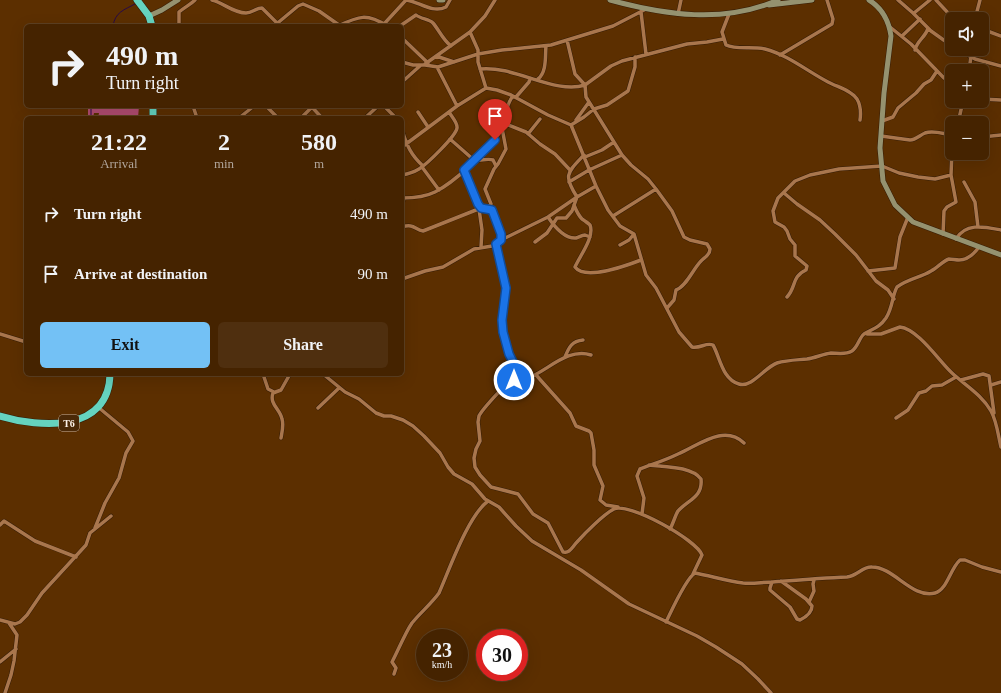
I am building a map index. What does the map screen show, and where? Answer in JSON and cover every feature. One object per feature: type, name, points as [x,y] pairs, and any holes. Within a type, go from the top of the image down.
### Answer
[{"type":"highway","points":[[139,3],[149,16],[151,24]]},
{"type":"highway","name":"T6","points":[[0,416],[37,423],[66,423],[77,421],[93,412],[98,406],[106,394],[110,376]]},
{"type":"main road","points":[[149,16],[178,0]]},
{"type":"main road","points":[[610,0],[644,10],[692,15],[730,14],[764,6],[812,0]]},
{"type":"main road","points":[[764,6],[778,0]]},
{"type":"main road","points":[[869,0],[882,12],[889,26],[890,36],[881,136],[881,166],[883,182],[895,205],[913,222],[1001,255]]},
{"type":"street","points":[[179,24],[179,12],[196,0]]},
{"type":"street","points":[[212,0],[232,10],[243,13],[249,13],[258,8],[262,8],[277,23],[298,6],[303,4],[319,11],[335,24]]},
{"type":"street","points":[[387,24],[406,0],[420,6],[438,9],[446,7],[450,0]]},
{"type":"street","points":[[404,81],[470,32],[488,12],[495,0]]},
{"type":"street","points":[[678,14],[681,0]]},
{"type":"street","points":[[780,55],[832,24],[833,19],[827,0]]},
{"type":"street","points":[[898,0],[904,2],[928,28],[945,41]]},
{"type":"street","points":[[914,13],[930,0]]},
{"type":"street","points":[[936,0],[947,12]]},
{"type":"street","points":[[977,12],[980,0]]},
{"type":"street","points":[[404,62],[437,67],[478,54],[546,46],[612,26],[644,10],[646,54]]},
{"type":"street","points":[[730,14],[722,32],[723,39],[727,46],[763,49],[799,64],[857,98],[860,104],[860,120]]},
{"type":"street","points":[[403,24],[416,15],[421,19],[431,21],[451,46]]},
{"type":"street","points":[[343,24],[365,16],[376,19],[384,24]]},
{"type":"street","points":[[902,36],[920,19]]},
{"type":"street","points":[[889,26],[902,36],[945,78]]},
{"type":"street","points":[[915,50],[918,42],[926,35],[928,28]]},
{"type":"street","points":[[470,32],[478,54],[478,62],[486,88]]},
{"type":"street","points":[[989,32],[1001,36]]},
{"type":"street","points":[[480,70],[504,70],[552,84],[578,87],[585,85],[615,64],[635,57],[688,44],[723,39]]},
{"type":"street","points":[[404,40],[425,65]]},
{"type":"street","points":[[567,40],[574,72],[585,85],[586,95],[589,102],[622,155],[631,165],[648,179],[656,189],[672,211],[684,237],[707,244],[710,249],[709,254],[697,265],[682,287],[676,290],[674,300],[667,308]]},
{"type":"street","points":[[538,79],[542,76],[544,70],[546,46]]},
{"type":"street","points":[[436,56],[454,62]]},
{"type":"street","points":[[970,64],[971,56],[982,61],[1001,66]]},
{"type":"street","points":[[572,124],[594,109],[607,105],[628,90],[635,67],[635,57]]},
{"type":"street","points":[[437,67],[457,106]]},
{"type":"street","points":[[882,121],[893,117],[898,108],[924,84],[931,80],[937,71]]},
{"type":"street","points":[[404,198],[425,195],[439,190],[475,161],[491,145],[503,126],[508,103],[529,82],[530,78]]},
{"type":"street","points":[[439,190],[423,166],[404,146],[457,106],[486,88],[497,90],[514,97],[548,115],[572,124],[589,170],[602,199],[620,226],[634,234],[646,275],[656,288],[679,332],[688,343],[695,348],[710,344],[713,345],[724,371],[734,382],[743,385],[750,383],[775,364],[797,359],[809,359],[825,354],[852,351],[865,334],[872,331],[886,318],[892,307],[896,288],[905,281],[929,273],[950,259],[961,260],[967,258],[979,247]]},
{"type":"street","points":[[989,99],[1001,100]]},
{"type":"street","points":[[572,124],[579,117],[589,102]]},
{"type":"street","points":[[242,116],[252,108]]},
{"type":"street","points":[[268,108],[276,116]]},
{"type":"street","points":[[303,116],[310,108]]},
{"type":"street","points":[[314,108],[320,116]]},
{"type":"street","points":[[366,116],[376,108]]},
{"type":"street","points":[[386,108],[394,116]]},
{"type":"street","points":[[418,112],[428,127]]},
{"type":"street","points":[[404,174],[414,172],[423,166],[450,139],[457,128],[449,112]]},
{"type":"street","points":[[528,134],[540,119]]},
{"type":"street","points":[[503,126],[523,130],[551,151],[570,170]]},
{"type":"street","points":[[487,208],[490,204],[486,189],[506,147],[503,126]]},
{"type":"street","points":[[881,136],[915,140],[920,136],[932,132],[945,134]]},
{"type":"street","points":[[989,136],[1001,135]]},
{"type":"street","points":[[450,139],[475,161],[491,159],[496,166]]},
{"type":"street","points":[[577,197],[568,182],[570,170],[584,156],[598,152],[614,142]]},
{"type":"street","points":[[568,182],[589,170],[622,155]]},
{"type":"street","points":[[943,234],[944,211],[956,202],[951,175],[952,160]]},
{"type":"street","points":[[787,297],[793,290],[796,278],[807,268],[806,265],[795,256],[794,245],[784,227],[777,224],[774,220],[773,211],[784,192],[795,181],[810,175],[839,170],[881,166],[899,173],[918,177],[935,179],[951,175]]},
{"type":"street","points":[[464,170],[480,208],[482,230],[481,247]]},
{"type":"street","points":[[964,182],[975,202],[978,227]]},
{"type":"street","points":[[404,278],[424,271],[443,267],[474,249],[492,246],[548,217],[596,186]]},
{"type":"street","points":[[613,216],[656,189]]},
{"type":"street","points":[[784,192],[797,204],[820,220],[856,254],[876,281],[888,290],[894,299]]},
{"type":"street","points":[[535,242],[544,237],[557,218],[568,217],[577,197]]},
{"type":"street","points":[[574,205],[579,215],[589,224],[590,227],[590,237],[575,267],[577,270],[595,273],[622,267],[641,260]]},
{"type":"street","points":[[404,227],[415,227],[418,230],[423,231],[480,208],[487,208],[493,211],[501,234],[501,240]]},
{"type":"street","points":[[548,217],[562,233],[577,238],[585,235],[590,237]]},
{"type":"street","points":[[868,271],[895,268],[900,237],[908,217]]},
{"type":"street","points":[[956,238],[969,227],[1001,230]]},
{"type":"street","points":[[620,245],[629,240],[634,234]]},
{"type":"street","points":[[496,244],[506,288],[502,320],[503,332],[509,354],[515,366],[517,380]]},
{"type":"street","points":[[865,334],[882,334],[900,327],[908,329],[956,376],[976,392],[988,406],[994,417]]},
{"type":"street","points":[[0,334],[24,341]]},
{"type":"street","points":[[565,356],[574,342],[583,340]]},
{"type":"street","points":[[591,356],[577,353],[565,356],[536,375],[522,381],[517,380],[507,383],[483,409],[479,416],[478,422],[480,440],[474,458],[475,467],[491,487],[518,494],[533,514],[548,523],[564,553],[569,551],[588,530],[611,511],[620,508]]},
{"type":"street","points":[[961,380],[985,374],[989,376],[994,417],[1001,447]]},
{"type":"street","points":[[536,375],[570,413],[576,426],[591,433],[594,450],[594,465],[603,486],[600,500],[606,505],[642,514],[670,529],[701,552],[701,559],[666,622]]},
{"type":"street","points":[[265,376],[268,389],[274,392],[281,390],[289,376]]},
{"type":"street","points":[[325,376],[348,395],[359,399],[376,413],[384,416],[391,416],[412,426],[440,453],[452,471],[472,484],[488,501],[499,507],[532,541],[581,570],[629,604],[697,636],[742,664],[771,693]]},
{"type":"street","points":[[896,418],[908,410],[919,393],[926,391],[932,386],[942,385],[956,376]]},
{"type":"street","points":[[991,385],[1001,382]]},
{"type":"street","points":[[318,408],[339,388]]},
{"type":"street","points":[[274,392],[272,395],[272,400],[276,409],[281,415],[282,420],[281,438]]},
{"type":"street","points":[[0,620],[15,624],[27,616],[42,593],[86,545],[105,503],[119,478],[126,453],[133,441],[128,432],[98,406]]},
{"type":"street","points":[[642,514],[644,498],[637,479],[637,474],[640,469],[676,455],[715,436],[730,435],[739,438],[744,443]]},
{"type":"street","points":[[648,465],[687,470],[694,472],[701,478],[701,486],[697,495],[678,512],[670,529]]},
{"type":"street","points":[[394,674],[396,668],[392,662],[411,625],[419,614],[434,601],[439,593],[473,519],[488,501]]},
{"type":"street","points":[[94,529],[111,516]]},
{"type":"street","points":[[0,525],[4,521],[34,541],[76,557]]},
{"type":"street","points":[[693,574],[707,575],[743,583],[772,582],[853,576],[866,568],[874,567],[889,573],[917,591],[930,594],[936,593],[942,589],[949,575],[959,561],[965,560],[982,567],[1001,572]]},
{"type":"street","points":[[808,602],[814,591],[814,580]]},
{"type":"street","points":[[772,582],[770,590],[790,607],[797,619],[800,620],[810,612],[812,606],[781,581]]},
{"type":"street","points":[[0,690],[5,693],[11,675],[16,649],[17,634],[8,622]]},
{"type":"street","points":[[0,662],[16,649]]},
{"type":"shaded area","points":[[88,108],[139,108],[138,116],[98,116],[99,113],[94,113],[93,116],[88,116]]},
{"type":"waterway","points":[[113,24],[118,14],[135,4]]},
{"type":"waterway","points":[[91,108],[91,116]]},
{"type":"route","points":[[495,140],[464,170],[478,204],[481,208],[492,210],[501,234],[501,240],[496,244],[506,288],[502,327],[508,345],[509,354],[515,366],[517,380],[514,380]]}]
